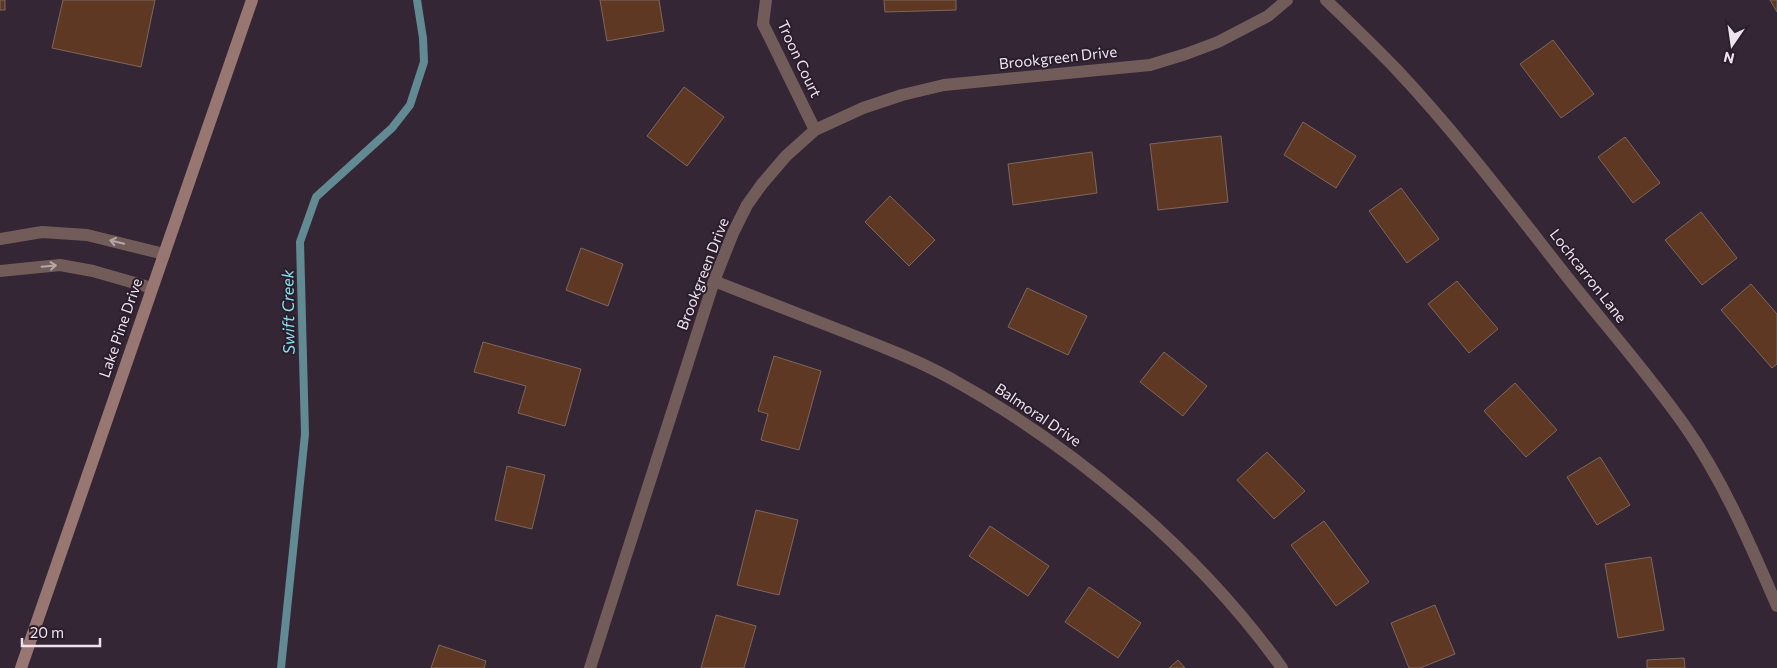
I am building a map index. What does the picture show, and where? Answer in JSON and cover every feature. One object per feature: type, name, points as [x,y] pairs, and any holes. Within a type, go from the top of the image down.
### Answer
[{"type":"street","name":"Lake Pine Drive","points":[[21,668],[252,0]]},
{"type":"street","name":"Troon Court","points":[[766,0],[763,24],[815,130]]},
{"type":"street","name":"Brookgreen Drive","points":[[590,668],[714,282],[733,233],[747,205],[786,156],[815,130],[863,108],[902,94],[944,85],[1150,64],[1186,54],[1218,42],[1268,16],[1287,0]]},
{"type":"street","name":"Lochcarron Lane","points":[[1326,0],[1397,69],[1468,150],[1686,427],[1746,534],[1777,606]]},
{"type":"street","points":[[0,239],[42,232],[87,235],[164,254]]},
{"type":"street","points":[[0,271],[60,265],[93,270],[152,288]]},
{"type":"street","name":"Balmoral Drive","points":[[714,282],[890,350],[947,377],[1000,408],[1087,467],[1180,550],[1246,622],[1282,668]]},
{"type":"building","points":[[0,0],[5,0],[5,10],[0,10]]},
{"type":"building","points":[[63,0],[155,0],[141,67],[52,48]]},
{"type":"building","points":[[600,0],[659,0],[664,31],[607,41]]},
{"type":"building","points":[[884,0],[956,0],[956,10],[885,12]]},
{"type":"building","points":[[1770,0],[1777,0],[1777,12]]},
{"type":"building","points":[[1553,40],[1594,94],[1561,118],[1520,64]]},
{"type":"building","points":[[684,87],[724,117],[687,166],[647,136]]},
{"type":"building","points":[[1303,122],[1356,156],[1336,188],[1284,155]]},
{"type":"building","points":[[1221,136],[1228,202],[1158,210],[1150,144]]},
{"type":"building","points":[[1625,137],[1660,183],[1633,203],[1598,157]]},
{"type":"building","points":[[1092,152],[1097,193],[1013,205],[1008,164]]},
{"type":"building","points":[[1401,188],[1439,239],[1407,263],[1369,211]]},
{"type":"building","points":[[890,196],[935,240],[909,266],[865,222]]},
{"type":"building","points":[[1701,212],[1737,258],[1702,285],[1665,240]]},
{"type":"building","points":[[581,248],[623,264],[608,306],[566,290]]},
{"type":"building","points":[[1457,281],[1498,329],[1469,353],[1428,304]]},
{"type":"building","points":[[1751,284],[1777,314],[1777,364],[1772,368],[1721,310]]},
{"type":"building","points":[[1027,288],[1087,316],[1068,355],[1008,327]]},
{"type":"building","points":[[483,342],[581,369],[565,426],[518,413],[526,386],[474,372]]},
{"type":"building","points":[[1164,352],[1207,386],[1183,416],[1140,382]]},
{"type":"building","points":[[774,356],[821,371],[799,450],[761,440],[768,414],[758,411]]},
{"type":"building","points":[[1515,383],[1557,430],[1526,457],[1484,411]]},
{"type":"building","points":[[1267,452],[1305,491],[1274,519],[1237,480]]},
{"type":"building","points":[[1600,457],[1630,505],[1597,525],[1567,477]]},
{"type":"building","points":[[507,466],[545,475],[532,529],[495,520]]},
{"type":"building","points":[[756,510],[798,520],[779,595],[737,585]]},
{"type":"building","points":[[1324,521],[1369,582],[1336,606],[1291,545]]},
{"type":"building","points":[[990,526],[1049,566],[1028,596],[969,556]]},
{"type":"building","points":[[1651,557],[1664,630],[1618,638],[1605,564]]},
{"type":"building","points":[[1089,587],[1141,623],[1118,658],[1065,622]]},
{"type":"building","points":[[1435,605],[1455,654],[1420,668],[1409,668],[1391,623]]},
{"type":"building","points":[[716,615],[756,626],[744,668],[701,668]]},
{"type":"building","points":[[439,645],[486,661],[484,668],[431,668]]},
{"type":"building","points":[[1684,658],[1685,668],[1647,668],[1647,660]]},
{"type":"building","points":[[1178,660],[1185,668],[1169,668]]},
{"type":"waterway","name":"Swift Creek","points":[[281,668],[305,434],[300,242],[316,197],[392,128],[410,105],[424,62],[423,38],[417,0]]}]
